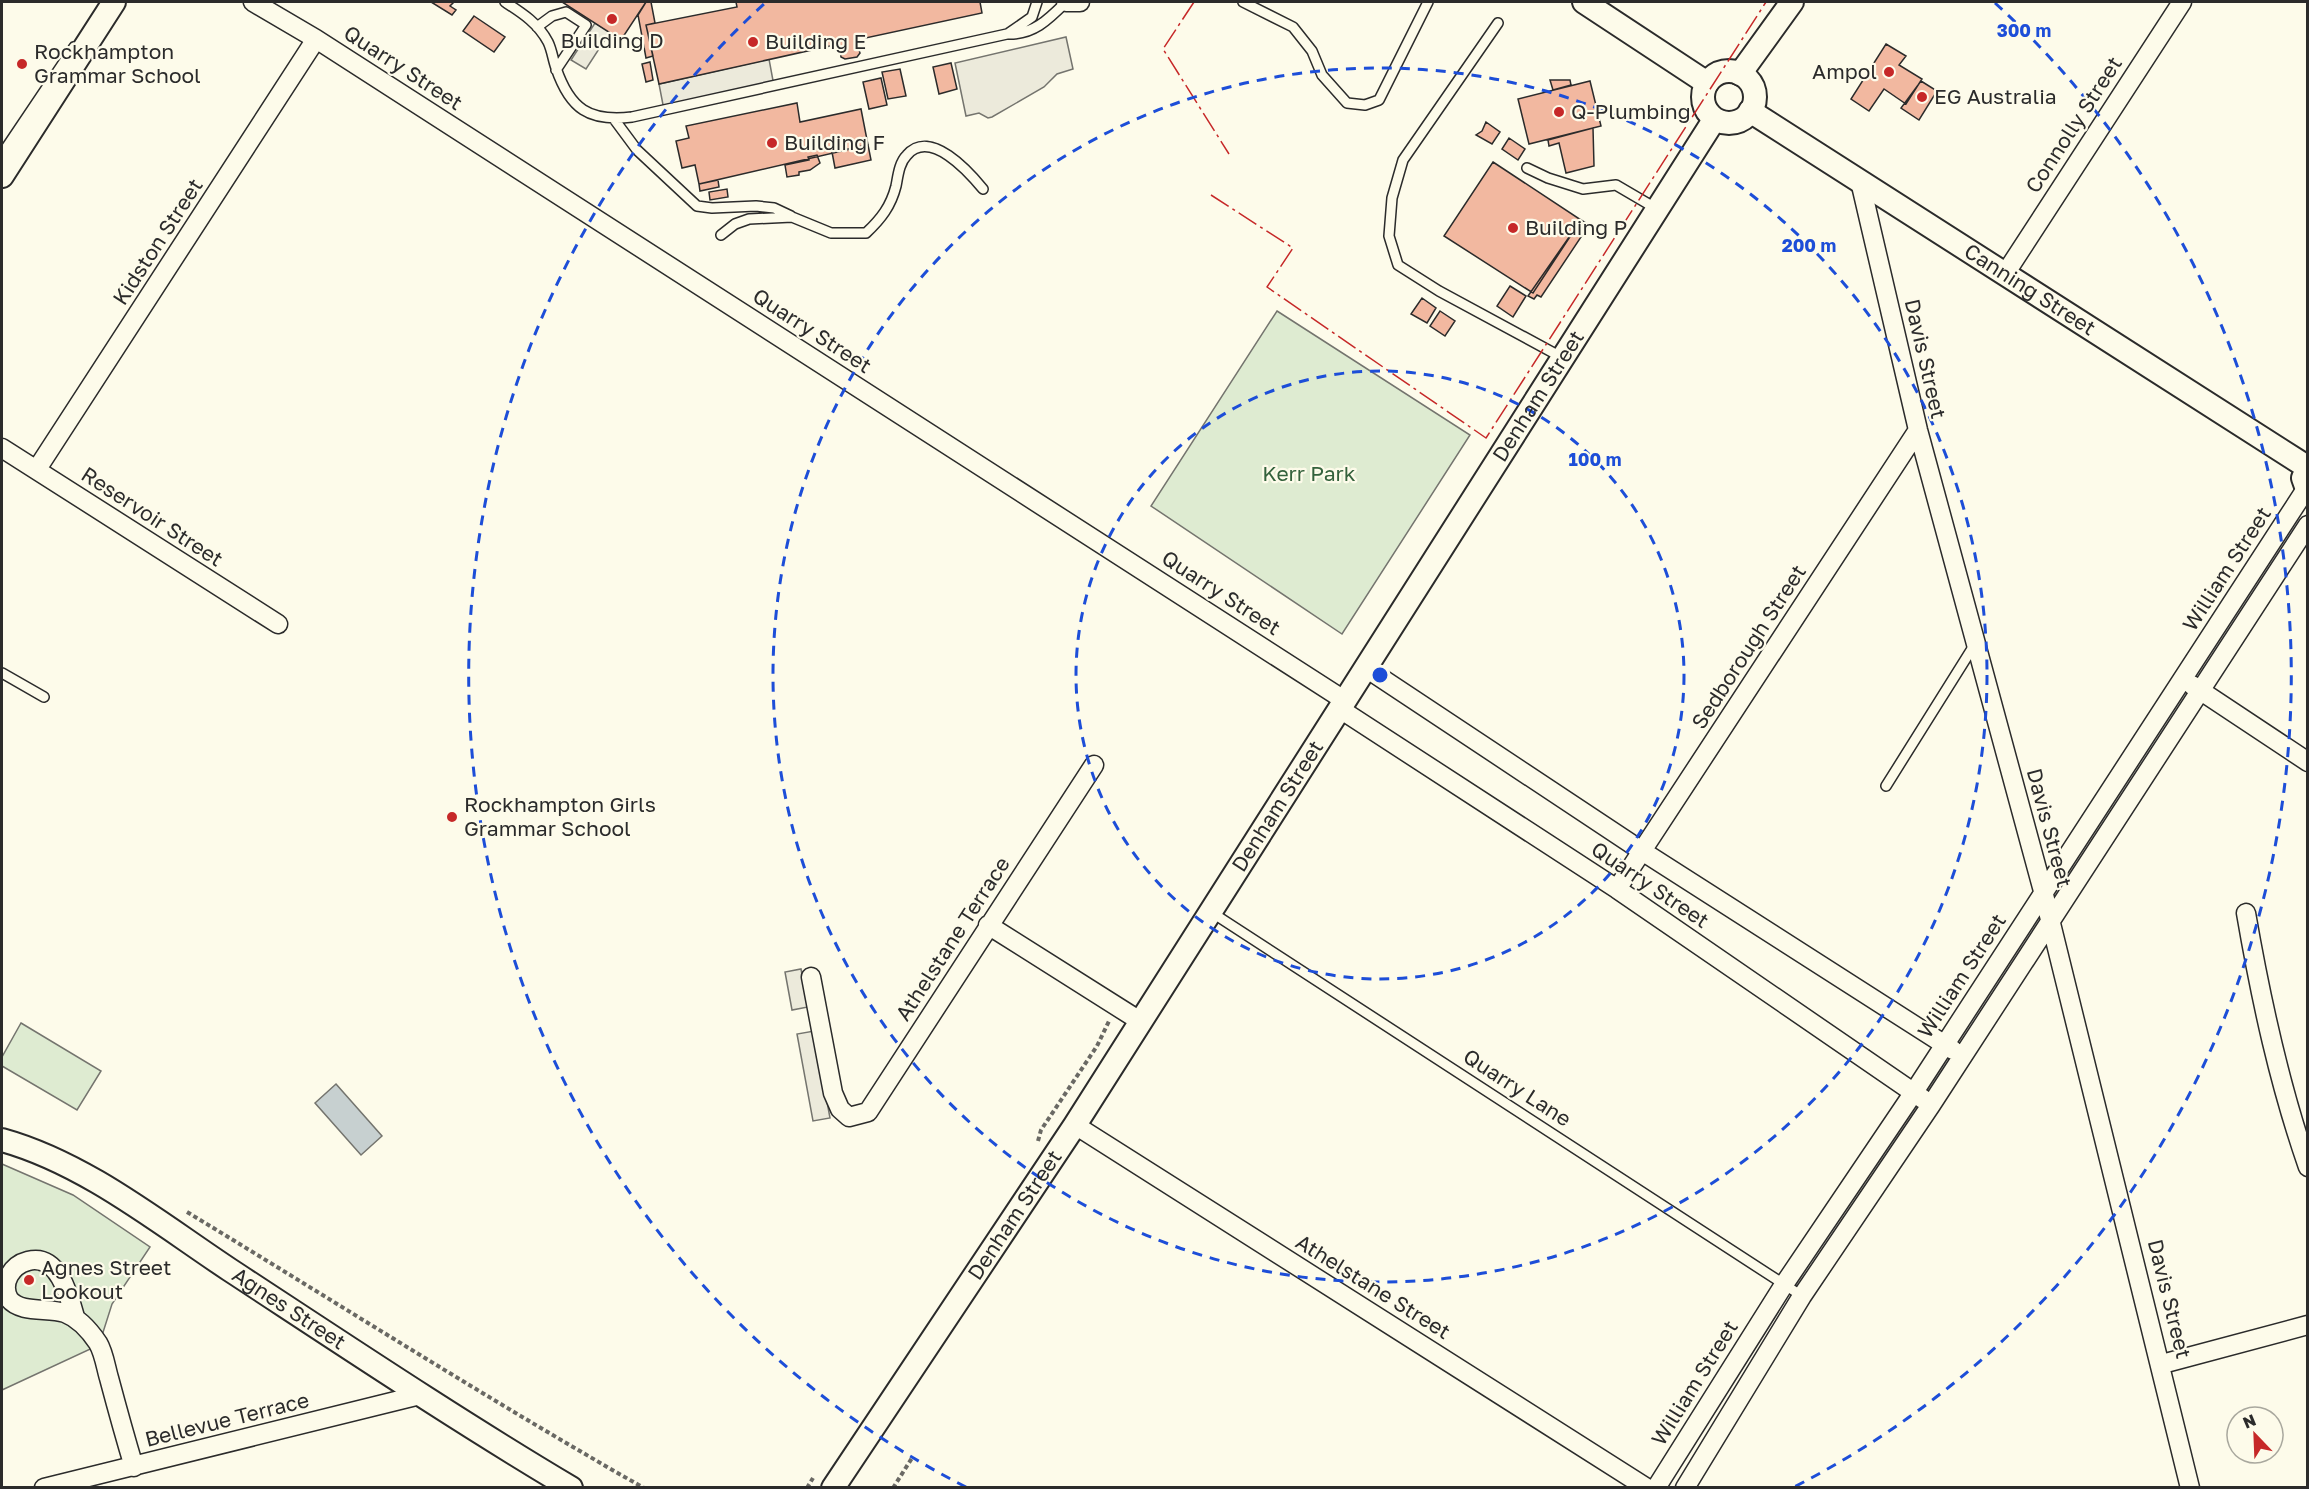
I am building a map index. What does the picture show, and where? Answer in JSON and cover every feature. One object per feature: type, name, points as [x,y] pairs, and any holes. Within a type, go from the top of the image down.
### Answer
[{"type":"street","name":"Quarry Street","points":[[253,2],[316,39],[1342,705],[1617,889],[1931,1105]]},
{"type":"street","points":[[1066,2],[1080,2]]},
{"type":"street","points":[[1584,2],[1707,83]]},
{"type":"street","points":[[1740,74],[1792,2]]},
{"type":"street","name":"Connolly Street","points":[[2005,274],[2182,2]]},
{"type":"street","points":[[2,176],[110,8]]},
{"type":"street","name":"Kidston Street","points":[[37,469],[316,39]]},
{"type":"street","points":[[1721,72],[1740,74],[1752,87],[1754,96],[1750,111],[1736,122],[1727,123],[1714,120],[1703,102],[1703,93],[1707,83],[1721,72]]},
{"type":"street","name":"Canning Street","points":[[1750,111],[2307,467]]},
{"type":"street","name":"Denham Street","points":[[833,1488],[1075,1125],[1714,120]]},
{"type":"street","name":"Davis Street","points":[[1860,181],[1918,430],[2043,891],[2162,1364],[2190,1488]]},
{"type":"street","name":"Sedborough Street","points":[[1617,889],[1918,430]]},
{"type":"street","name":"Reservoir Street","points":[[2,448],[278,624]]},
{"type":"street","points":[[2307,467],[2303,478],[2307,491]]},
{"type":"street","name":"William Street","points":[[1656,1488],[1785,1283],[1914,1092],[2043,891],[2307,491]]},
{"type":"street","name":"William Street","points":[[1685,1488],[1802,1296],[1931,1105],[2307,525]]},
{"type":"street","name":"Quarry Street","points":[[1366,668],[1642,851],[1962,1056]]},
{"type":"street","points":[[2182,679],[2307,762]]},
{"type":"street","name":"Athelstane Terrace","points":[[811,977],[833,1093],[840,1110],[849,1117],[868,1112],[1094,765]]},
{"type":"street","points":[[2246,913],[2262,1009],[2292,1121],[2307,1167]]},
{"type":"street","points":[[988,925],[1140,1021]]},
{"type":"street","name":"Athelstane Street","points":[[1075,1125],[1647,1488]]},
{"type":"street","name":"Agnes Street","points":[[2,1140],[54,1160],[117,1196],[420,1395],[572,1488]]},
{"type":"street","points":[[75,1317],[99,1345],[134,1467]]},
{"type":"street","points":[[2162,1364],[2307,1325]]},
{"type":"street","name":"Bellevue Terrace","points":[[44,1488],[420,1395]]},
{"type":"lane","points":[[505,2],[531,19],[548,43],[556,70],[567,94],[586,112],[606,120],[1007,34],[1023,34],[1047,22],[1066,2]]},
{"type":"lane","points":[[1007,34],[1032,17],[1036,2]]},
{"type":"lane","points":[[1243,2],[1293,27],[1312,51],[1322,75],[1347,103],[1365,105],[1379,100],[1428,2]]},
{"type":"lane","points":[[2,154],[66,56],[110,8]]},
{"type":"lane","points":[[537,27],[552,16],[566,12],[586,25],[556,70]]},
{"type":"lane","points":[[1498,22],[1403,160],[1392,198],[1389,236],[1398,265],[1439,291],[1563,358]]},
{"type":"lane","points":[[614,119],[637,150],[697,206],[774,208],[831,233],[866,233],[880,221],[890,206],[900,169],[907,155],[918,148],[930,147],[943,152],[959,164],[983,189]]},
{"type":"lane","points":[[1527,168],[1548,178],[1583,189],[1616,185],[1658,209]]},
{"type":"lane","points":[[721,235],[735,224],[749,219],[792,217]]},
{"type":"lane","points":[[1886,786],[1975,644]]},
{"type":"lane","points":[[2,673],[44,697]]},
{"type":"lane","name":"Quarry Lane","points":[[1211,912],[1802,1296]]},
{"type":"path","points":[[180,1208],[271,1261],[313,1291],[385,1335],[644,1488]]},
{"type":"path","points":[[893,1488],[912,1458]]},
{"type":"green space","name":"Kerr Park","points":[[1277,311],[1470,435],[1342,634],[1151,506]]},
{"type":"green space","points":[[21,1023],[101,1071],[77,1110],[2,1066],[2,1057]]},
{"type":"green space","points":[[2,1164],[73,1195],[150,1247],[112,1304],[99,1345],[2,1390]]},
{"type":"shaded area","points":[[595,23],[610,32],[586,69],[571,60]]},
{"type":"shaded area","points":[[1066,37],[1073,69],[1057,74],[1044,87],[992,117],[988,118],[979,113],[966,116],[955,63]]},
{"type":"shaded area","points":[[769,59],[774,86],[664,110],[659,84]]},
{"type":"shaded area","points":[[801,969],[808,1007],[792,1010],[785,972]]},
{"type":"shaded area","points":[[814,1031],[830,1118],[813,1121],[797,1034]]},
{"type":"shaded area","points":[[336,1084],[382,1136],[361,1155],[315,1103]]},
{"type":"building","points":[[431,2],[454,2],[450,6],[456,10],[452,15]]},
{"type":"building","name":"Building D","points":[[562,2],[646,2],[621,40]]},
{"type":"building","points":[[646,2],[651,2],[655,23],[646,25],[653,56],[646,58],[638,15]]},
{"type":"building","name":"Building E","points":[[736,2],[980,2],[982,13],[856,40],[860,53],[857,57],[845,59],[841,57],[839,44],[659,84],[646,25],[737,7]]},
{"type":"building","points":[[474,16],[505,37],[494,52],[463,31]]},
{"type":"building","name":"Ampol","points":[[1886,44],[1906,56],[1899,65],[1922,79],[1906,104],[1884,89],[1869,111],[1851,99]]},
{"type":"building","points":[[650,62],[653,80],[646,82],[642,64]]},
{"type":"building","points":[[951,63],[957,89],[939,94],[933,67]]},
{"type":"building","points":[[900,69],[906,96],[888,99],[882,72]]},
{"type":"building","points":[[881,78],[887,105],[869,109],[863,82]]},
{"type":"building","points":[[1550,80],[1570,80],[1571,85],[1553,90]]},
{"type":"building","name":"Q-Plumbing","points":[[1590,81],[1601,126],[1529,144],[1518,99]]},
{"type":"building","name":"EG Australia","points":[[1921,81],[1937,91],[1919,120],[1901,108]]},
{"type":"building","name":"Building F","points":[[797,103],[800,122],[861,109],[868,145],[699,184],[695,165],[682,168],[676,141],[689,138],[686,126]]},
{"type":"building","points":[[1486,122],[1500,132],[1492,144],[1476,135],[1482,131]]},
{"type":"building","points":[[1593,128],[1594,166],[1566,173],[1559,143],[1549,146],[1548,140]]},
{"type":"building","points":[[1509,138],[1525,149],[1518,160],[1502,149]]},
{"type":"building","points":[[868,145],[871,160],[835,168],[832,152]]},
{"type":"building","points":[[817,155],[820,163],[810,170],[799,172],[799,175],[787,177],[785,165],[809,160],[808,157]]},
{"type":"building","name":"Building P","points":[[1493,162],[1581,220],[1533,293],[1444,236]]},
{"type":"building","points":[[718,180],[719,187],[700,191],[699,184]]},
{"type":"building","points":[[727,189],[728,197],[710,200],[709,192]]},
{"type":"building","points":[[1581,220],[1589,225],[1541,297],[1537,295],[1534,299],[1528,296]]},
{"type":"building","points":[[1510,286],[1526,296],[1513,317],[1497,306]]},
{"type":"building","points":[[1422,298],[1436,308],[1427,323],[1411,314]]},
{"type":"building","points":[[1440,311],[1455,321],[1445,336],[1430,326]]},
{"type":"power","points":[[1194,2],[1163,49],[1229,154]]},
{"type":"power","points":[[1211,195],[1293,248],[1267,287],[1486,438],[1766,2]]},
{"type":"place","name":"Building D","points":[[612,19]]},
{"type":"place","name":"Building E","points":[[753,42]]},
{"type":"place","name":"Rockhampton Grammar School","points":[[22,64]]},
{"type":"place","name":"Ampol","points":[[1889,72]]},
{"type":"place","name":"EG Australia","points":[[1922,97]]},
{"type":"place","name":"Q-Plumbing","points":[[1559,112]]},
{"type":"place","name":"Building F","points":[[772,143]]},
{"type":"place","name":"Building P","points":[[1513,228]]},
{"type":"place","name":"Rockhampton Girls Grammar School","points":[[452,817]]},
{"type":"place","name":"Agnes Street Lookout","points":[[29,1280]]}]
